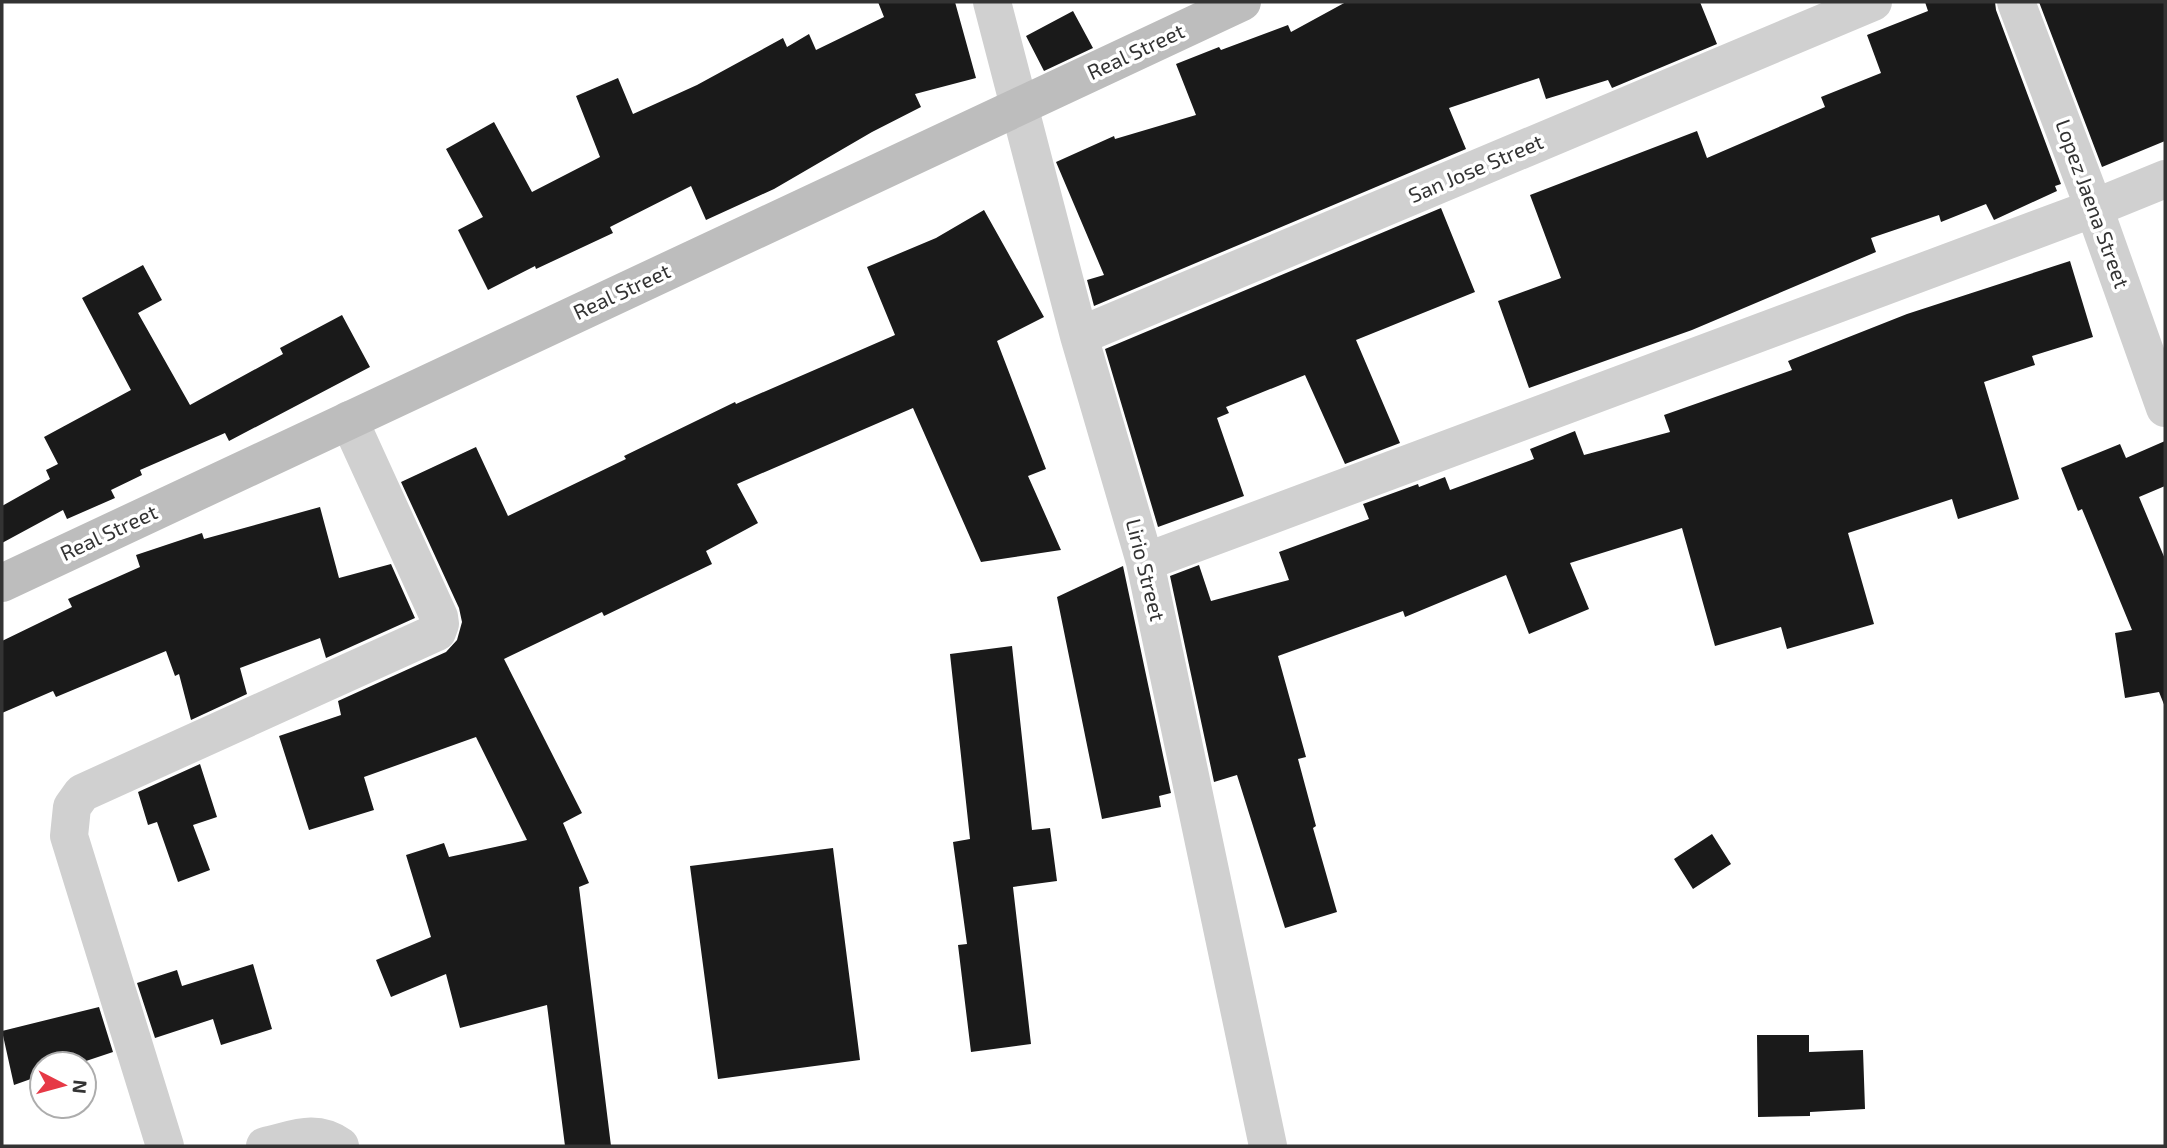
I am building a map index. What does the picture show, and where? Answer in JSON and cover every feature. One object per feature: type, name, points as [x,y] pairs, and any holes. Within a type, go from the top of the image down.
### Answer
[{"type":"main road","name":"Real Street","points":[[2,583],[1242,2]]},
{"type":"street","name":"Lirio Street","points":[[992,2],[1079,336],[1145,562],[1268,1146]]},
{"type":"street","name":"San Jose Street","points":[[1079,336],[1873,2]]},
{"type":"street","name":"Lopez Jaena Street","points":[[2016,2],[2094,208],[2165,408]]},
{"type":"street","points":[[1145,562],[2094,208],[2165,179]]},
{"type":"street","points":[[165,1146],[69,836],[72,807],[82,793],[437,632],[439,617],[349,420]]},
{"type":"street","points":[[265,1146],[310,1136],[328,1138],[340,1146]]},
{"type":"building","points":[[878,2],[955,2],[976,78],[915,94],[921,107],[774,189],[706,220],[691,186],[610,227],[613,233],[536,269],[535,266],[488,290],[458,230],[483,217],[446,149],[494,122],[532,192],[600,157],[576,96],[618,78],[633,114],[697,85],[783,38],[787,47],[809,34],[816,50],[884,17]]},
{"type":"building","points":[[1346,2],[1700,2],[1717,44],[1612,88],[1608,80],[1546,99],[1539,78],[1449,108],[1466,149],[1094,306],[1087,280],[1104,275],[1056,162],[1114,136],[1115,139],[1196,115],[1176,64],[1288,25],[1291,32]]},
{"type":"building","points":[[1925,2],[1995,2],[2061,184],[2055,186],[2057,191],[1994,220],[1986,204],[1941,222],[1939,215],[1871,238],[1876,252],[1692,330],[1529,388],[1498,301],[1561,278],[1530,195],[1697,131],[1707,158],[1825,107],[1821,97],[1881,73],[1867,35],[1928,11]]},
{"type":"building","points":[[2039,2],[2165,2],[2165,141],[2102,167]]},
{"type":"building","points":[[1073,11],[1093,48],[1044,71],[1026,36]]},
{"type":"building","points":[[1441,208],[1475,292],[1356,340],[1400,443],[1345,464],[1305,375],[1226,407],[1229,413],[1217,418],[1244,496],[1158,527],[1105,349]]},
{"type":"building","points":[[984,210],[1044,317],[997,341],[1046,469],[1028,476],[1061,550],[981,562],[913,408],[737,484],[758,523],[706,551],[712,564],[604,616],[602,612],[504,659],[582,813],[563,823],[589,883],[579,887],[611,1146],[565,1146],[547,1005],[460,1028],[446,974],[391,997],[376,960],[431,937],[406,855],[444,843],[449,857],[527,840],[476,737],[364,777],[374,810],[309,830],[279,736],[341,715],[338,701],[446,652],[457,640],[462,622],[459,608],[401,482],[476,447],[508,516],[735,402],[736,404],[895,335],[867,267],[936,238]]},
{"type":"building","points":[[2070,261],[2093,337],[2032,356],[2035,365],[1984,382],[2019,499],[1958,519],[1952,499],[1848,533],[1874,624],[1787,649],[1781,627],[1715,646],[1682,528],[1570,563],[1589,609],[1529,634],[1506,575],[1405,617],[1403,611],[1278,656],[1306,757],[1298,759],[1316,826],[1313,828],[1337,912],[1285,928],[1237,775],[1214,782],[1170,576],[1199,565],[1211,601],[1289,580],[1279,552],[1369,519],[1363,504],[1445,477],[1450,490],[1534,459],[1530,449],[1575,431],[1584,455],[1670,432],[1664,415],[1792,370],[1788,361],[1907,314]]},
{"type":"building","points":[[143,265],[162,300],[138,313],[190,405],[283,354],[280,348],[342,315],[370,367],[229,441],[225,433],[140,470],[142,475],[111,490],[115,498],[67,519],[63,510],[2,543],[2,506],[50,479],[46,470],[58,464],[44,437],[131,390],[82,298]]},
{"type":"building","points":[[2165,441],[2165,486],[2139,497],[2165,559],[2165,707],[2159,692],[2125,698],[2115,633],[2132,630],[2082,509],[2078,511],[2061,468],[2120,444],[2126,458]]},
{"type":"building","points":[[320,507],[339,578],[391,564],[415,618],[326,658],[320,638],[240,668],[247,694],[191,720],[179,674],[175,676],[166,651],[56,697],[53,691],[2,713],[2,641],[72,607],[68,599],[140,567],[136,555],[202,533],[204,539]]},
{"type":"building","points":[[1123,566],[1171,793],[1159,796],[1161,807],[1102,819],[1057,597]]},
{"type":"building","points":[[1012,646],[1032,830],[1050,828],[1057,881],[1013,887],[1031,1044],[971,1052],[958,945],[967,944],[953,842],[970,839],[950,654]]},
{"type":"building","points":[[200,764],[217,817],[193,825],[210,870],[178,882],[157,822],[148,825],[138,792]]},
{"type":"building","points":[[1712,834],[1731,864],[1693,889],[1674,859]]},
{"type":"building","points":[[833,848],[860,1060],[718,1079],[690,866]]},
{"type":"building","points":[[253,964],[272,1029],[221,1045],[213,1019],[155,1038],[137,983],[177,970],[182,986]]},
{"type":"building","points":[[99,1007],[113,1052],[98,1057],[98,1050],[28,1050],[28,1080],[14,1085],[2,1031]]},
{"type":"building","points":[[1757,1035],[1809,1035],[1809,1052],[1863,1050],[1865,1109],[1810,1112],[1810,1116],[1758,1117]]}]
